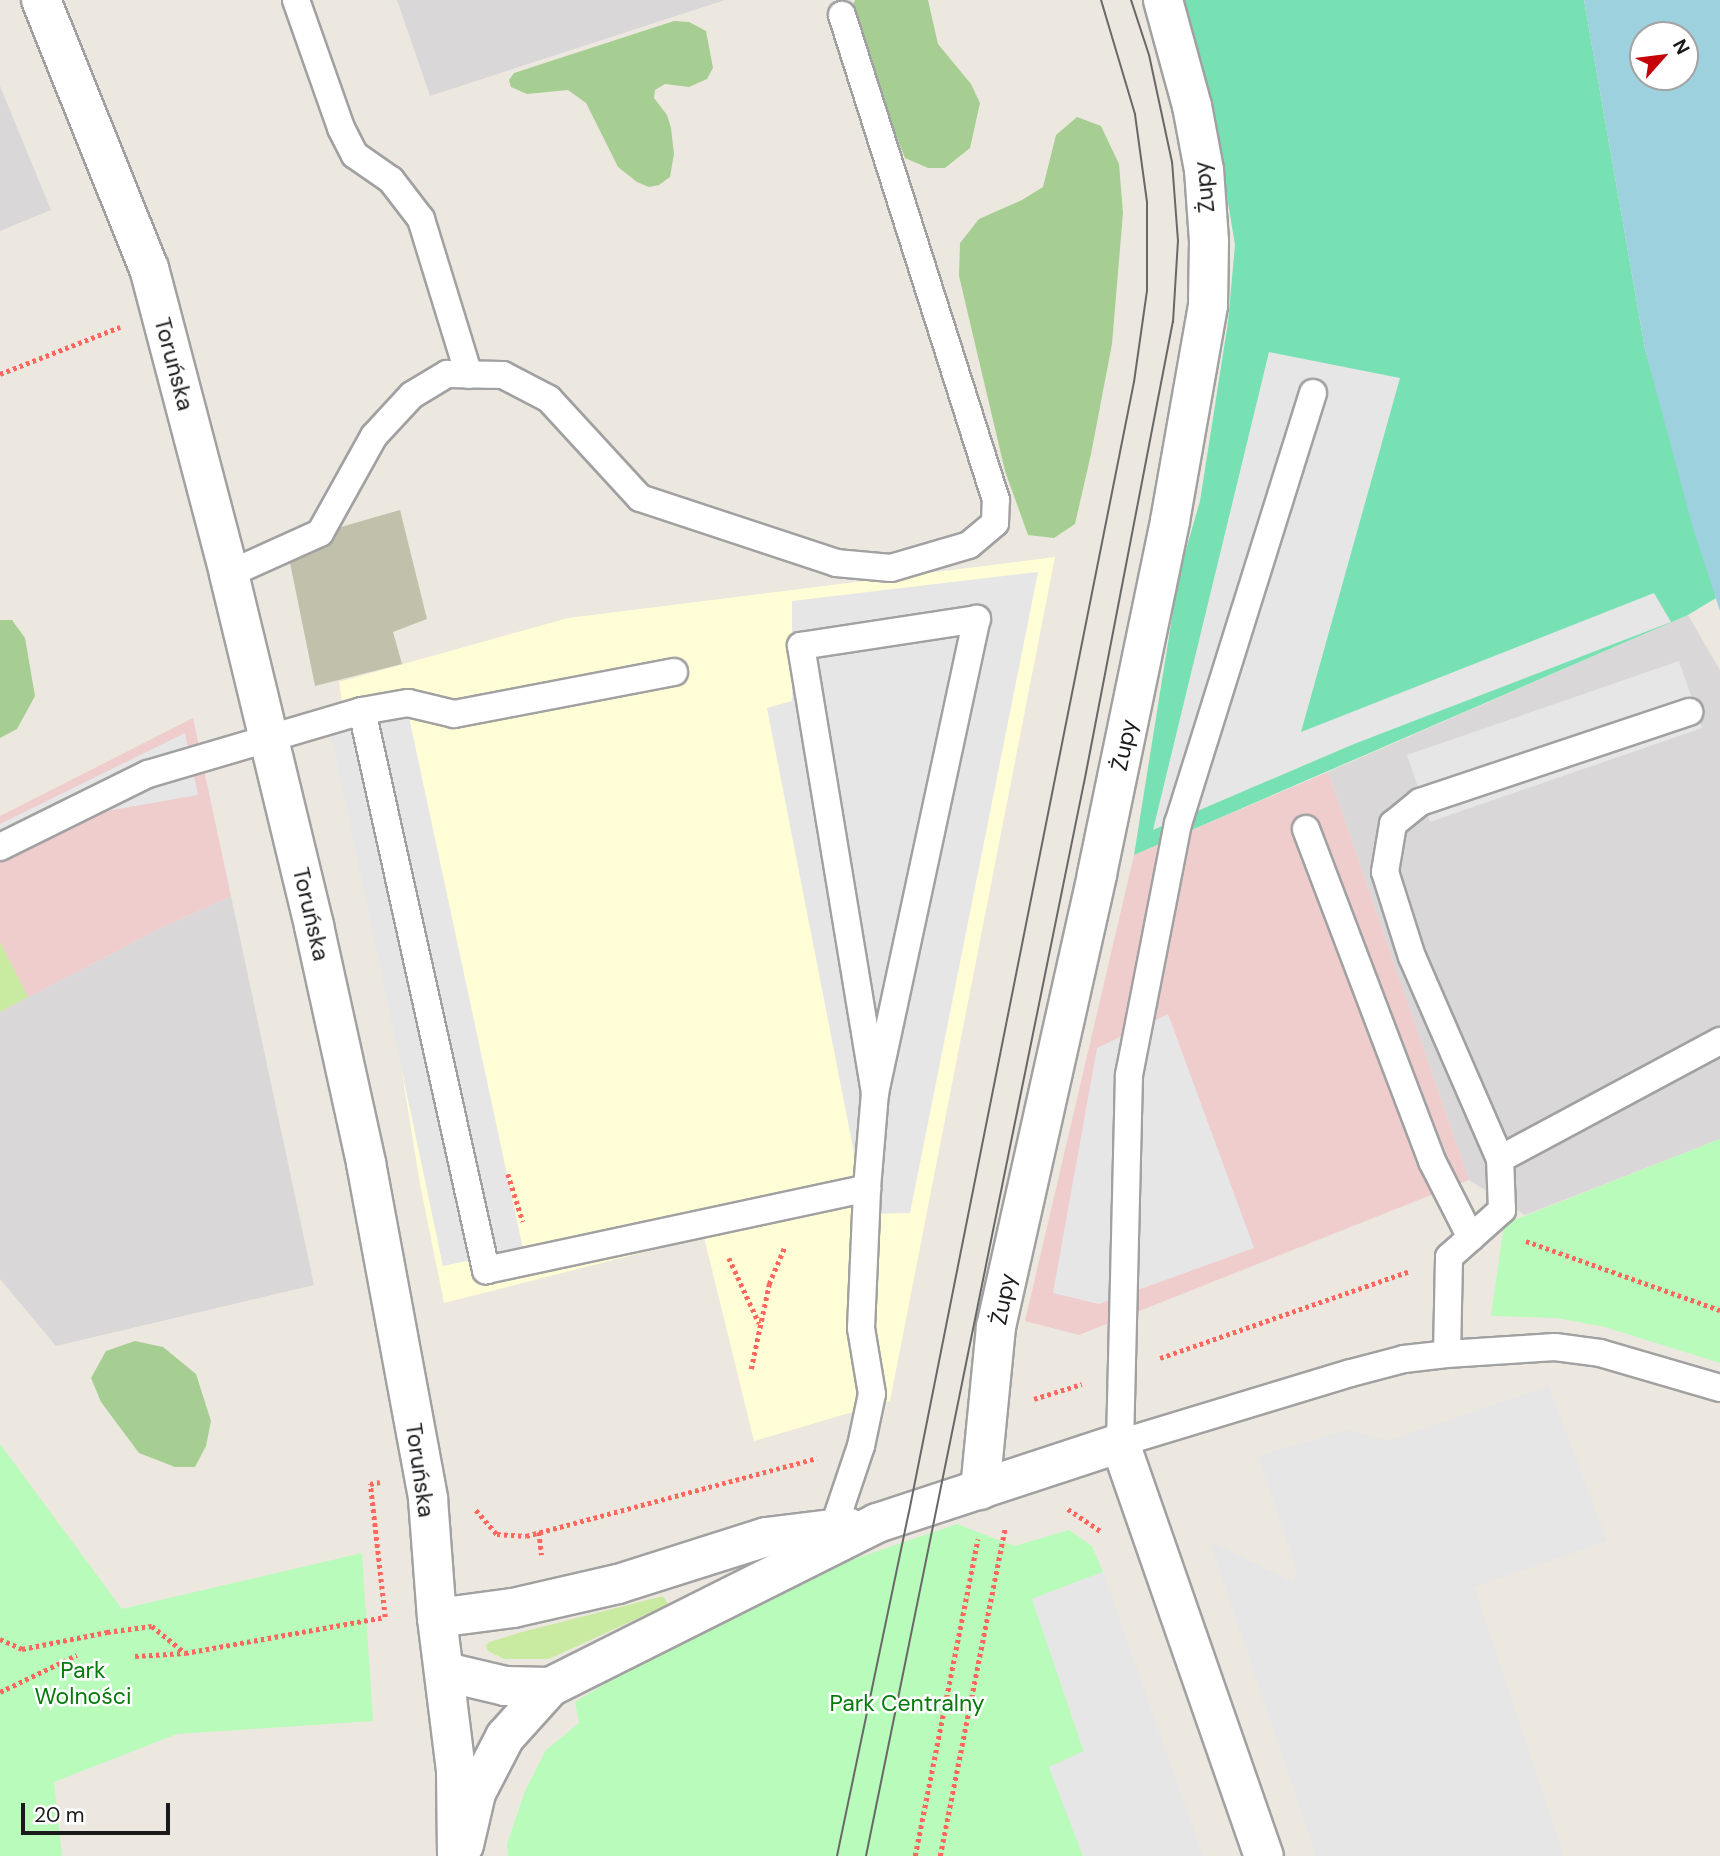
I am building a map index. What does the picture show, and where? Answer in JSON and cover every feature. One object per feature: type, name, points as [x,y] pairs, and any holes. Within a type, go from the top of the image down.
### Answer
[{"type":"street","name":"Toruńska","points":[[41,0],[149,268],[270,737],[366,1163],[428,1499],[437,1618],[446,1672],[456,1771],[459,1856]]},
{"type":"street","name":"Żupy","points":[[980,1508],[996,1327],[1153,602],[1208,305],[1209,241],[1204,170],[1192,106],[1163,0]]},
{"type":"street","points":[[459,1856],[476,1793],[496,1753],[505,1737],[550,1686],[836,1535],[877,1523],[980,1508],[1121,1443],[1264,1856]]},
{"type":"street","points":[[437,1618],[513,1608],[583,1593],[766,1537],[836,1535]]},
{"type":"street","points":[[446,1672],[505,1686],[550,1686]]},
{"type":"lane","points":[[296,0],[341,128],[355,155],[391,180],[421,219],[469,375]]},
{"type":"lane","points":[[229,575],[320,533],[374,436],[412,395],[447,374],[503,375],[549,399],[640,498],[836,563],[891,568],[969,545],[995,523],[996,500],[842,15]]},
{"type":"lane","points":[[1313,393],[1178,823],[1129,1075],[1120,1373],[1121,1443],[1404,1359],[1447,1354],[1555,1347],[1651,1366],[1720,1388]]},
{"type":"lane","points":[[836,1535],[861,1446],[872,1394],[861,1328],[867,1188],[875,1093],[977,619],[801,646],[875,1093]]},
{"type":"lane","points":[[0,847],[148,774],[362,711],[408,703],[454,714],[674,672]]},
{"type":"lane","points":[[362,711],[486,1270],[867,1188]]},
{"type":"lane","points":[[1447,1354],[1449,1257],[1502,1210],[1500,1159],[1412,957],[1385,872],[1393,824],[1420,802],[1689,712]]},
{"type":"lane","points":[[1306,829],[1433,1161],[1471,1238]]},
{"type":"lane","points":[[1500,1159],[1720,1041]]},
{"type":"path","points":[[0,374],[120,327]]},
{"type":"path","points":[[713,1221],[759,1324]]},
{"type":"path","points":[[1515,1243],[1526,1241],[1720,1310]]},
{"type":"path","points":[[1028,1401],[1120,1373],[1449,1257]]},
{"type":"path","points":[[473,1507],[497,1534],[526,1536],[861,1446]]},
{"type":"path","points":[[135,1656],[185,1653],[385,1618],[370,1484],[383,1481]]},
{"type":"path","points":[[915,1856],[980,1508]]},
{"type":"path","points":[[1063,1508],[1073,1510],[1101,1531],[1107,1541]]},
{"type":"path","points":[[940,1856],[1008,1516]]},
{"type":"path","points":[[539,1532],[542,1557]]},
{"type":"path","points":[[0,1639],[22,1649],[152,1626],[185,1653]]},
{"type":"path","points":[[0,1692],[77,1655]]},
{"type":"shaded area","points":[[397,0],[725,0],[430,96]]},
{"type":"shaded area","points":[[0,86],[51,210],[0,231]]},
{"type":"shaded area","points":[[1269,352],[1400,378],[1301,732],[1654,593],[1671,622],[1354,744],[1153,830]]},
{"type":"shaded area","points":[[400,510],[427,619],[393,632],[402,664],[315,686],[287,548],[320,533]]},
{"type":"shaded area","points":[[1055,557],[890,1401],[754,1441],[704,1237],[444,1303],[420,1184],[339,682],[568,618]]},
{"type":"shaded area","points":[[1038,572],[910,1213],[854,1214],[855,1158],[767,708],[792,701],[792,601]]},
{"type":"shaded area","points":[[1688,615],[1720,670],[1720,1139],[1525,1215],[1469,1180],[1328,772]]},
{"type":"shaded area","points":[[1679,661],[1702,728],[1430,822],[1407,755]]},
{"type":"shaded area","points":[[407,708],[523,1249],[443,1266],[329,725]]},
{"type":"shaded area","points":[[193,718],[231,896],[163,927],[0,1012],[0,816]]},
{"type":"shaded area","points":[[185,733],[198,795],[107,811],[0,862],[0,824]]},
{"type":"shaded area","points":[[1328,772],[1469,1180],[1079,1335],[1025,1321],[1134,855]]},
{"type":"shaded area","points":[[231,896],[314,1285],[56,1346],[0,1279],[0,1012],[163,927]]},
{"type":"shaded area","points":[[1168,1014],[1254,1248],[1099,1304],[1053,1293],[1097,1048]]},
{"type":"shaded area","points":[[1549,1386],[1607,1541],[1474,1587],[1564,1856],[1316,1856],[1210,1542],[1294,1582],[1296,1569],[1258,1456],[1347,1430],[1388,1441]]},
{"type":"shaded area","points":[[1103,1572],[1203,1856],[1083,1856],[1049,1767],[1084,1751],[1032,1599]]},
{"type":"green space","points":[[855,0],[928,0],[938,44],[971,84],[980,103],[970,148],[945,168],[928,168],[905,158],[882,100],[853,5]]},
{"type":"green space","points":[[1184,0],[1584,0],[1645,349],[1716,598],[1688,615],[1134,855],[1179,574],[1200,501],[1228,322],[1235,245],[1211,99]]},
{"type":"green space","points":[[674,21],[689,22],[706,31],[713,68],[707,79],[689,87],[665,84],[655,90],[654,98],[667,115],[671,128],[674,154],[670,177],[659,185],[649,187],[637,182],[618,167],[586,103],[568,90],[527,94],[511,87],[509,80],[514,73]]},
{"type":"green space","points":[[1077,117],[1101,126],[1119,164],[1123,213],[1112,344],[1091,454],[1075,524],[1054,538],[1028,535],[1005,471],[959,276],[960,243],[979,219],[1022,200],[1043,187],[1056,135]]},
{"type":"green space","points":[[0,620],[12,620],[25,638],[35,696],[17,729],[0,738]]},
{"type":"green space","points":[[0,942],[28,997],[0,1012]]},
{"type":"green space","points":[[1720,1139],[1720,1363],[1605,1327],[1557,1318],[1491,1316],[1504,1224]]},
{"type":"green space","points":[[135,1341],[163,1347],[196,1374],[211,1421],[206,1446],[195,1467],[175,1467],[139,1453],[101,1402],[91,1378],[106,1351]]},
{"type":"green space","name":"Park Wolności","points":[[0,1444],[122,1609],[362,1553],[373,1721],[177,1734],[54,1782],[62,1856],[0,1856]]},
{"type":"green space","name":"Park Centralny","points":[[957,1524],[1014,1546],[1069,1530],[1092,1546],[1103,1572],[1032,1599],[1084,1752],[1049,1767],[1083,1856],[508,1856],[507,1844],[525,1791],[546,1750],[579,1723],[575,1702],[647,1658],[825,1569]]},
{"type":"green space","points":[[663,1596],[668,1604],[549,1659],[504,1659],[488,1651],[486,1646],[489,1642],[522,1632]]},
{"type":"water","points":[[1584,0],[1720,0],[1720,611],[1693,528],[1645,349]]},
{"type":"tram line","points":[[837,1856],[909,1512],[1134,382],[1147,291],[1147,202],[1135,114],[1101,0]]},
{"type":"tram line","points":[[866,1856],[1084,783],[1173,322],[1178,241],[1172,162],[1149,55],[1131,0]]}]
